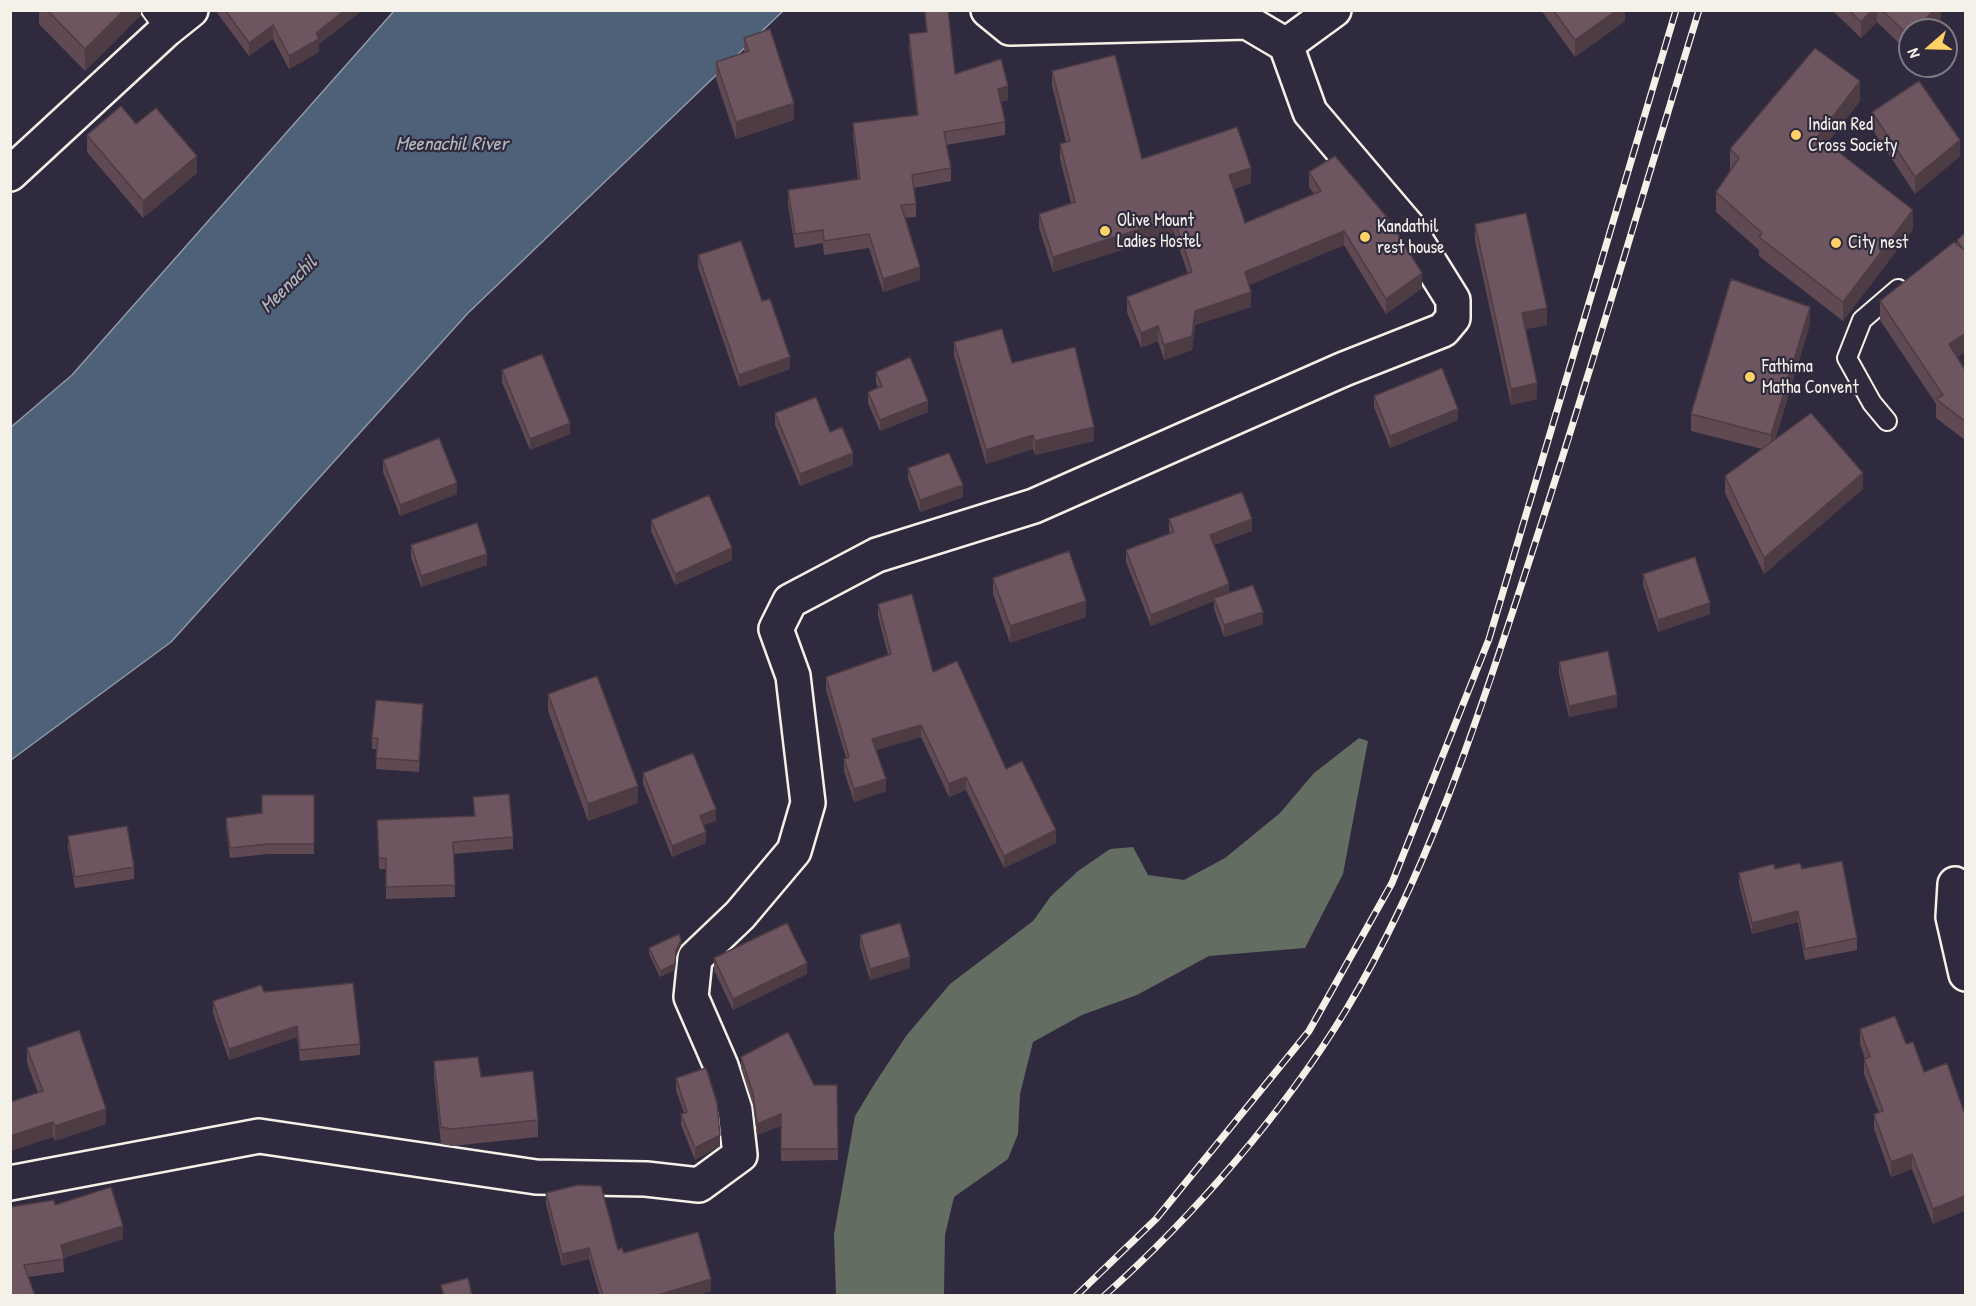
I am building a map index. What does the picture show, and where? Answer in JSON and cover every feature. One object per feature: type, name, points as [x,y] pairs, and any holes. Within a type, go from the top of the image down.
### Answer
[{"type":"street","points":[[10,1184],[259,1136],[536,1177],[646,1179],[699,1185],[740,1155],[735,1110],[721,1066],[691,997],[695,957],[740,915],[795,851],[808,803],[793,676],[776,629],[790,601],[876,555],[1034,506],[1344,369],[1443,330],[1453,318],[1453,300],[1407,226],[1310,112],[1286,45],[1247,22],[1010,28],[988,10]]},
{"type":"street","points":[[1286,45],[1334,10]]},
{"type":"street","points":[[10,174],[169,17]]},
{"type":"street","points":[[1955,884],[1953,917],[1965,974]]},
{"type":"lane","points":[[1887,421],[1872,403],[1847,358],[1862,320],[1911,279]]},
{"type":"green space","points":[[1359,738],[1368,741],[1343,874],[1305,948],[1209,956],[1137,995],[1082,1015],[1033,1042],[1020,1094],[1018,1134],[1008,1159],[954,1197],[945,1235],[944,1295],[836,1295],[834,1234],[855,1116],[906,1036],[950,984],[1033,921],[1051,896],[1078,871],[1110,849],[1133,847],[1148,875],[1184,880],[1225,858],[1280,813],[1314,773]]},
{"type":"water","name":"Meenachil River","points":[[394,11],[783,11],[468,313],[171,642],[11,760],[10,428],[72,375]]},
{"type":"building","points":[[47,10],[124,10],[85,49]]},
{"type":"building","points":[[225,10],[345,10],[316,33],[319,39],[289,56],[273,25],[249,43]]},
{"type":"building","points":[[948,10],[955,74],[1001,59],[1008,86],[998,89],[1005,122],[944,132],[951,168],[912,175],[916,204],[901,205],[920,267],[883,279],[869,234],[824,241],[823,230],[795,234],[788,190],[860,179],[853,123],[918,115],[909,34],[927,32],[925,11]]},
{"type":"building","points":[[1553,10],[1617,10],[1575,40]]},
{"type":"building","points":[[1849,10],[1872,10],[1861,22]]},
{"type":"building","points":[[1882,10],[1934,10],[1926,18],[1898,18],[1898,25]]},
{"type":"building","points":[[770,29],[794,103],[736,122],[716,62],[749,51],[744,38]]},
{"type":"building","points":[[1815,48],[1860,81],[1818,136],[1913,210],[1843,302],[1759,237],[1762,233],[1716,192],[1739,158],[1730,149]]},
{"type":"building","points":[[1115,55],[1142,159],[1237,127],[1251,168],[1229,175],[1245,223],[1321,191],[1309,172],[1335,156],[1386,216],[1422,273],[1386,299],[1344,231],[1245,272],[1251,292],[1195,311],[1192,336],[1164,345],[1158,326],[1141,333],[1127,297],[1192,272],[1174,218],[1053,257],[1039,214],[1075,202],[1060,144],[1070,141],[1052,71]]},
{"type":"building","points":[[1919,81],[1960,140],[1915,177],[1872,112]]},
{"type":"building","points":[[121,106],[136,124],[156,108],[197,156],[143,201],[87,135]]},
{"type":"building","points":[[1526,213],[1547,308],[1522,313],[1537,383],[1511,389],[1475,224]]},
{"type":"building","points":[[1965,233],[1965,334],[1949,344],[1965,370],[1965,421],[1936,399],[1943,395],[1880,301],[1954,242],[1963,249],[1957,240]]},
{"type":"building","points":[[741,241],[762,301],[770,299],[790,357],[739,375],[698,255]]},
{"type":"building","name":"Fathima Matha Convent","points":[[1731,279],[1810,307],[1771,435],[1691,414]]},
{"type":"building","points":[[1002,329],[1012,363],[1075,347],[1094,427],[1035,441],[1033,435],[986,450],[954,342]]},
{"type":"building","points":[[542,354],[570,423],[530,439],[502,370]]},
{"type":"building","points":[[910,357],[928,401],[880,420],[868,392],[882,386],[876,372]]},
{"type":"building","points":[[1442,368],[1458,409],[1390,436],[1374,396]]},
{"type":"building","points":[[816,397],[830,432],[842,427],[853,453],[800,474],[775,413]]},
{"type":"building","points":[[1811,413],[1863,473],[1764,558],[1725,476]]},
{"type":"building","points":[[439,438],[457,483],[400,505],[383,460]]},
{"type":"building","points":[[949,453],[963,485],[920,500],[908,468]]},
{"type":"building","points":[[1242,492],[1252,519],[1210,535],[1229,584],[1151,615],[1126,550],[1174,532],[1169,519]]},
{"type":"building","points":[[709,495],[732,548],[675,574],[651,520]]},
{"type":"building","points":[[477,523],[487,554],[421,576],[411,545]]},
{"type":"building","points":[[1069,551],[1086,601],[1010,626],[993,578]]},
{"type":"building","points":[[1695,557],[1710,603],[1658,620],[1643,574]]},
{"type":"building","points":[[1253,585],[1263,612],[1224,625],[1214,598]]},
{"type":"building","points":[[912,594],[933,672],[957,661],[1006,769],[1022,761],[1056,830],[1004,856],[966,777],[949,784],[921,725],[872,739],[886,779],[854,789],[844,759],[849,757],[826,677],[891,654],[878,604]]},
{"type":"building","points":[[1608,651],[1617,695],[1569,706],[1559,662]]},
{"type":"building","points":[[597,676],[638,786],[588,804],[548,694]]},
{"type":"building","points":[[376,700],[423,704],[419,761],[376,758],[378,738],[372,738]]},
{"type":"building","points":[[693,753],[716,809],[700,816],[706,832],[672,846],[643,773]]},
{"type":"building","points":[[509,794],[513,837],[453,842],[455,885],[386,887],[386,858],[379,858],[377,820],[475,816],[473,797]]},
{"type":"building","points":[[262,795],[314,795],[314,844],[268,844],[230,848],[226,818],[262,813]]},
{"type":"building","points":[[127,826],[134,867],[75,877],[68,836]]},
{"type":"building","points":[[1842,861],[1857,938],[1805,949],[1798,911],[1752,923],[1739,873],[1774,864],[1775,869],[1800,863],[1802,869]]},
{"type":"building","points":[[787,923],[807,963],[733,999],[714,958]]},
{"type":"building","points":[[900,923],[910,957],[870,969],[860,935]]},
{"type":"building","points":[[679,934],[681,940],[676,950],[675,964],[660,971],[649,948]]},
{"type":"building","points":[[353,983],[360,1044],[300,1050],[297,1026],[229,1049],[213,1001],[261,985],[264,992]]},
{"type":"building","points":[[1895,1016],[1906,1044],[1913,1042],[1924,1072],[1947,1063],[1965,1115],[1965,1196],[1933,1209],[1912,1154],[1891,1162],[1874,1114],[1883,1111],[1864,1059],[1870,1057],[1860,1029]]},
{"type":"building","points":[[79,1030],[106,1109],[55,1126],[53,1122],[10,1136],[10,1102],[43,1091],[27,1048]]},
{"type":"building","points":[[788,1032],[814,1085],[837,1085],[838,1149],[781,1149],[781,1114],[757,1124],[753,1093],[741,1057]]},
{"type":"building","points":[[478,1057],[481,1077],[533,1071],[538,1120],[452,1129],[441,1127],[434,1061]]},
{"type":"building","points":[[706,1068],[717,1103],[720,1135],[695,1148],[681,1114],[687,1112],[676,1078]]},
{"type":"building","points":[[578,1185],[601,1186],[618,1250],[622,1248],[624,1253],[698,1232],[711,1279],[655,1296],[603,1296],[589,1248],[562,1254],[546,1193]]},
{"type":"building","points":[[111,1187],[123,1226],[61,1245],[64,1259],[24,1265],[35,1296],[10,1296],[10,1207],[54,1200],[55,1205]]},
{"type":"building","points":[[468,1278],[472,1296],[444,1296],[441,1285]]},
{"type":"railway","points":[[1076,1296],[1156,1219],[1309,1031],[1392,883],[1489,639],[1676,10]]},
{"type":"railway","points":[[1104,1296],[1204,1197],[1236,1161],[1295,1086],[1346,1010],[1401,906],[1447,798],[1506,633],[1591,365],[1699,10]]},
{"type":"place","name":"Indian Red Cross Society","points":[[1796,135]]},
{"type":"place","name":"Olive Mount Ladies Hostel","points":[[1105,231]]},
{"type":"place","name":"Kandathil rest house","points":[[1365,237]]},
{"type":"place","name":"City nest","points":[[1836,243]]},
{"type":"place","name":"Fathima Matha Convent","points":[[1750,377]]},
{"type":"water label","name":"Meenachil","points":[[289,285]]}]
